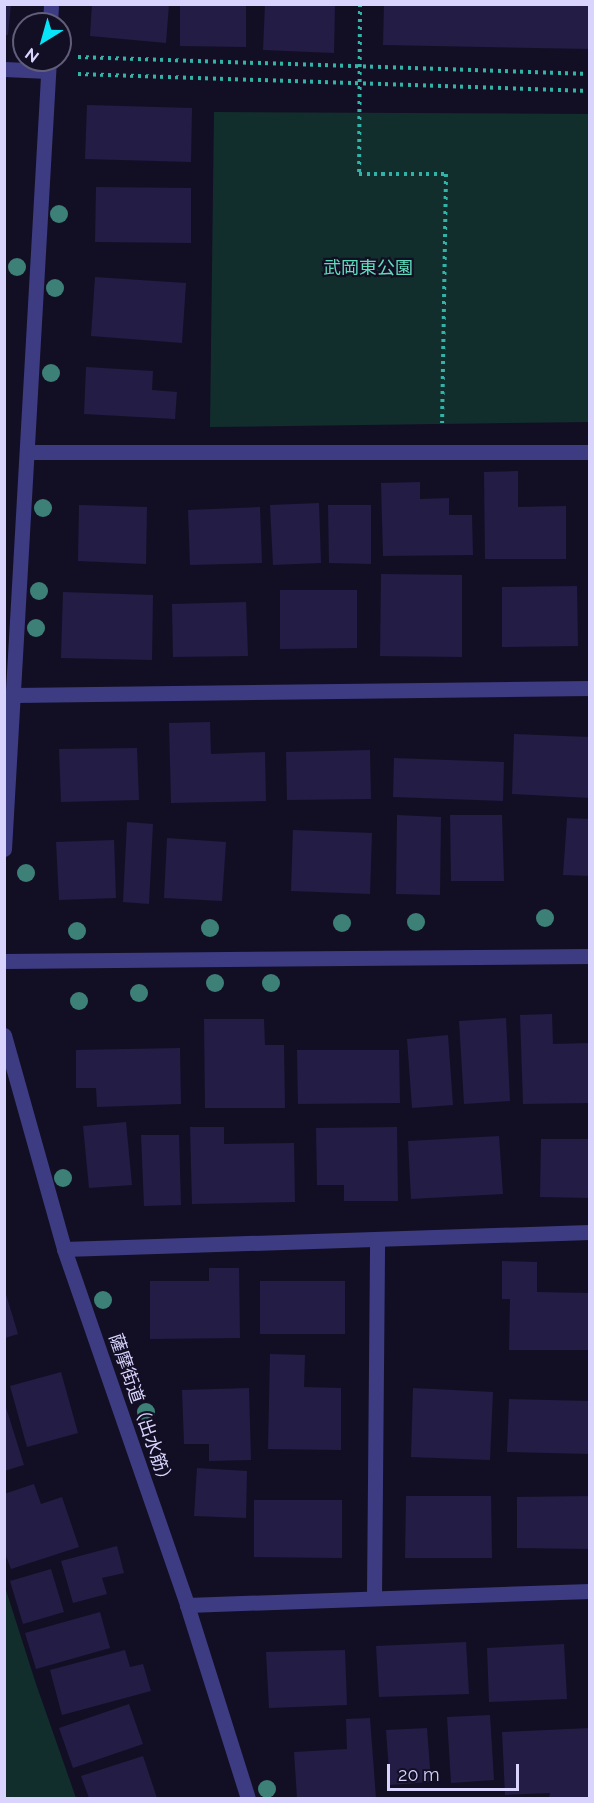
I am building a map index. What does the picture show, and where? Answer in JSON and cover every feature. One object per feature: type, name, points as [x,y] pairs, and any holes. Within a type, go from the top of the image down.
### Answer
[{"type":"street","points":[[4,849],[30,452],[49,72]]},
{"type":"street","points":[[30,452],[590,452]]},
{"type":"street","points":[[14,695],[590,688]]},
{"type":"street","points":[[4,961],[590,956]]},
{"type":"street","name":"薩摩街道（出水筋）","points":[[4,1035],[64,1249],[187,1605],[248,1798]]},
{"type":"street","points":[[64,1249],[590,1232]]},
{"type":"street","points":[[374,1596],[377,1240]]},
{"type":"street","points":[[187,1605],[374,1596],[590,1591]]},
{"type":"path","points":[[360,4],[359,174],[446,174],[441,451]]},
{"type":"path","points":[[78,57],[360,65],[590,75]]},
{"type":"path","points":[[77,74],[590,91]]},
{"type":"green space","name":"武岡東公園","points":[[214,112],[589,114],[589,422],[210,427]]},
{"type":"green space","points":[[4,1584],[36,1684],[76,1798],[5,1798]]},
{"type":"building","points":[[4,4],[11,4],[8,35],[4,35]]},
{"type":"building","points":[[92,4],[169,4],[166,43],[90,36]]},
{"type":"building","points":[[180,4],[246,4],[246,47],[180,46]]},
{"type":"building","points":[[265,4],[335,4],[334,53],[263,50]]},
{"type":"building","points":[[384,4],[590,4],[590,49],[383,45]]},
{"type":"building","points":[[87,105],[192,108],[191,162],[85,159]]},
{"type":"building","points":[[96,187],[191,188],[191,243],[95,242]]},
{"type":"building","points":[[95,277],[186,283],[182,343],[91,336]]},
{"type":"building","points":[[86,367],[153,371],[152,390],[177,392],[175,419],[84,414]]},
{"type":"building","points":[[518,471],[518,507],[566,506],[566,559],[485,559],[484,472]]},
{"type":"building","points":[[420,482],[420,499],[449,498],[449,515],[472,515],[473,555],[383,556],[381,483]]},
{"type":"building","points":[[319,503],[321,563],[273,565],[270,505]]},
{"type":"building","points":[[79,505],[147,507],[146,564],[78,561]]},
{"type":"building","points":[[328,505],[371,505],[371,564],[329,563]]},
{"type":"building","points":[[260,507],[262,563],[190,565],[188,510]]},
{"type":"building","points":[[381,574],[462,575],[462,657],[380,656]]},
{"type":"building","points":[[577,586],[578,646],[502,647],[502,587]]},
{"type":"building","points":[[280,590],[357,590],[357,648],[280,649]]},
{"type":"building","points":[[63,592],[153,595],[152,660],[61,658]]},
{"type":"building","points":[[246,602],[248,656],[173,657],[172,604]]},
{"type":"building","points":[[210,722],[211,754],[265,752],[266,801],[171,803],[169,723]]},
{"type":"building","points":[[514,734],[590,737],[590,798],[512,794]]},
{"type":"building","points":[[137,748],[139,800],[61,802],[59,749]]},
{"type":"building","points":[[370,750],[371,799],[287,800],[286,752]]},
{"type":"building","points":[[394,758],[504,762],[503,801],[393,797]]},
{"type":"building","points":[[397,815],[441,817],[440,895],[396,894]]},
{"type":"building","points":[[450,815],[502,815],[504,881],[451,881]]},
{"type":"building","points":[[567,818],[590,819],[590,876],[563,875]]},
{"type":"building","points":[[127,822],[153,824],[149,904],[123,902]]},
{"type":"building","points":[[293,830],[372,833],[370,894],[291,891]]},
{"type":"building","points":[[167,838],[226,842],[222,901],[164,898]]},
{"type":"building","points":[[114,840],[116,898],[59,900],[56,842]]},
{"type":"building","points":[[552,1014],[553,1044],[590,1043],[590,1103],[523,1104],[520,1015]]},
{"type":"building","points":[[506,1018],[510,1101],[464,1104],[459,1021]]},
{"type":"building","points":[[204,1019],[264,1019],[265,1045],[284,1045],[285,1108],[205,1108]]},
{"type":"building","points":[[448,1035],[453,1105],[412,1108],[407,1039]]},
{"type":"building","points":[[180,1048],[181,1104],[97,1107],[96,1088],[76,1088],[76,1050]]},
{"type":"building","points":[[297,1050],[399,1050],[400,1103],[298,1104]]},
{"type":"building","points":[[126,1122],[132,1185],[89,1188],[83,1126]]},
{"type":"building","points":[[190,1127],[224,1127],[224,1144],[294,1143],[295,1202],[192,1204]]},
{"type":"building","points":[[397,1127],[398,1201],[344,1201],[344,1185],[317,1185],[316,1128]]},
{"type":"building","points":[[141,1135],[179,1135],[181,1205],[144,1206]]},
{"type":"building","points":[[499,1136],[503,1194],[411,1199],[408,1141]]},
{"type":"building","points":[[541,1139],[590,1139],[590,1198],[540,1197]]},
{"type":"building","points":[[502,1261],[537,1262],[537,1292],[590,1293],[590,1350],[509,1350],[510,1299],[502,1299]]},
{"type":"building","points":[[209,1268],[239,1268],[240,1338],[150,1339],[150,1281],[209,1281]]},
{"type":"building","points":[[260,1281],[345,1281],[345,1334],[260,1334]]},
{"type":"building","points":[[5,1291],[18,1334],[5,1338]]},
{"type":"building","points":[[270,1354],[305,1355],[304,1387],[341,1388],[341,1450],[268,1449]]},
{"type":"building","points":[[61,1372],[78,1433],[27,1447],[10,1386]]},
{"type":"building","points":[[249,1388],[251,1460],[209,1461],[209,1444],[184,1444],[182,1390]]},
{"type":"building","points":[[413,1388],[493,1392],[490,1460],[411,1457]]},
{"type":"building","points":[[509,1399],[590,1401],[590,1454],[507,1452]]},
{"type":"building","points":[[4,1401],[24,1465],[4,1471]]},
{"type":"building","points":[[197,1468],[247,1471],[246,1518],[194,1516]]},
{"type":"building","points":[[34,1484],[41,1504],[62,1497],[79,1547],[11,1569],[4,1551],[4,1494]]},
{"type":"building","points":[[406,1496],[491,1496],[492,1558],[405,1558]]},
{"type":"building","points":[[590,1496],[590,1549],[517,1548],[517,1497]]},
{"type":"building","points":[[254,1500],[342,1500],[342,1558],[254,1557]]},
{"type":"building","points":[[117,1546],[124,1573],[102,1578],[107,1594],[73,1603],[61,1561]]},
{"type":"building","points":[[51,1569],[64,1612],[23,1624],[10,1581]]},
{"type":"building","points":[[100,1612],[110,1648],[36,1669],[25,1633]]},
{"type":"building","points":[[466,1642],[469,1694],[379,1697],[376,1646]]},
{"type":"building","points":[[564,1644],[567,1699],[489,1702],[487,1648]]},
{"type":"building","points":[[125,1650],[130,1667],[143,1664],[151,1691],[62,1715],[50,1670]]},
{"type":"building","points":[[345,1650],[347,1705],[269,1708],[266,1652]]},
{"type":"building","points":[[129,1704],[143,1744],[73,1768],[59,1728]]},
{"type":"building","points":[[490,1715],[494,1780],[451,1783],[447,1717]]},
{"type":"building","points":[[370,1718],[376,1798],[297,1798],[294,1752],[347,1749],[346,1719]]},
{"type":"building","points":[[427,1728],[431,1782],[390,1785],[386,1730]]},
{"type":"building","points":[[590,1728],[590,1798],[549,1798],[550,1793],[505,1795],[502,1732]]},
{"type":"building","points":[[143,1756],[157,1798],[89,1798],[81,1776]]}]
